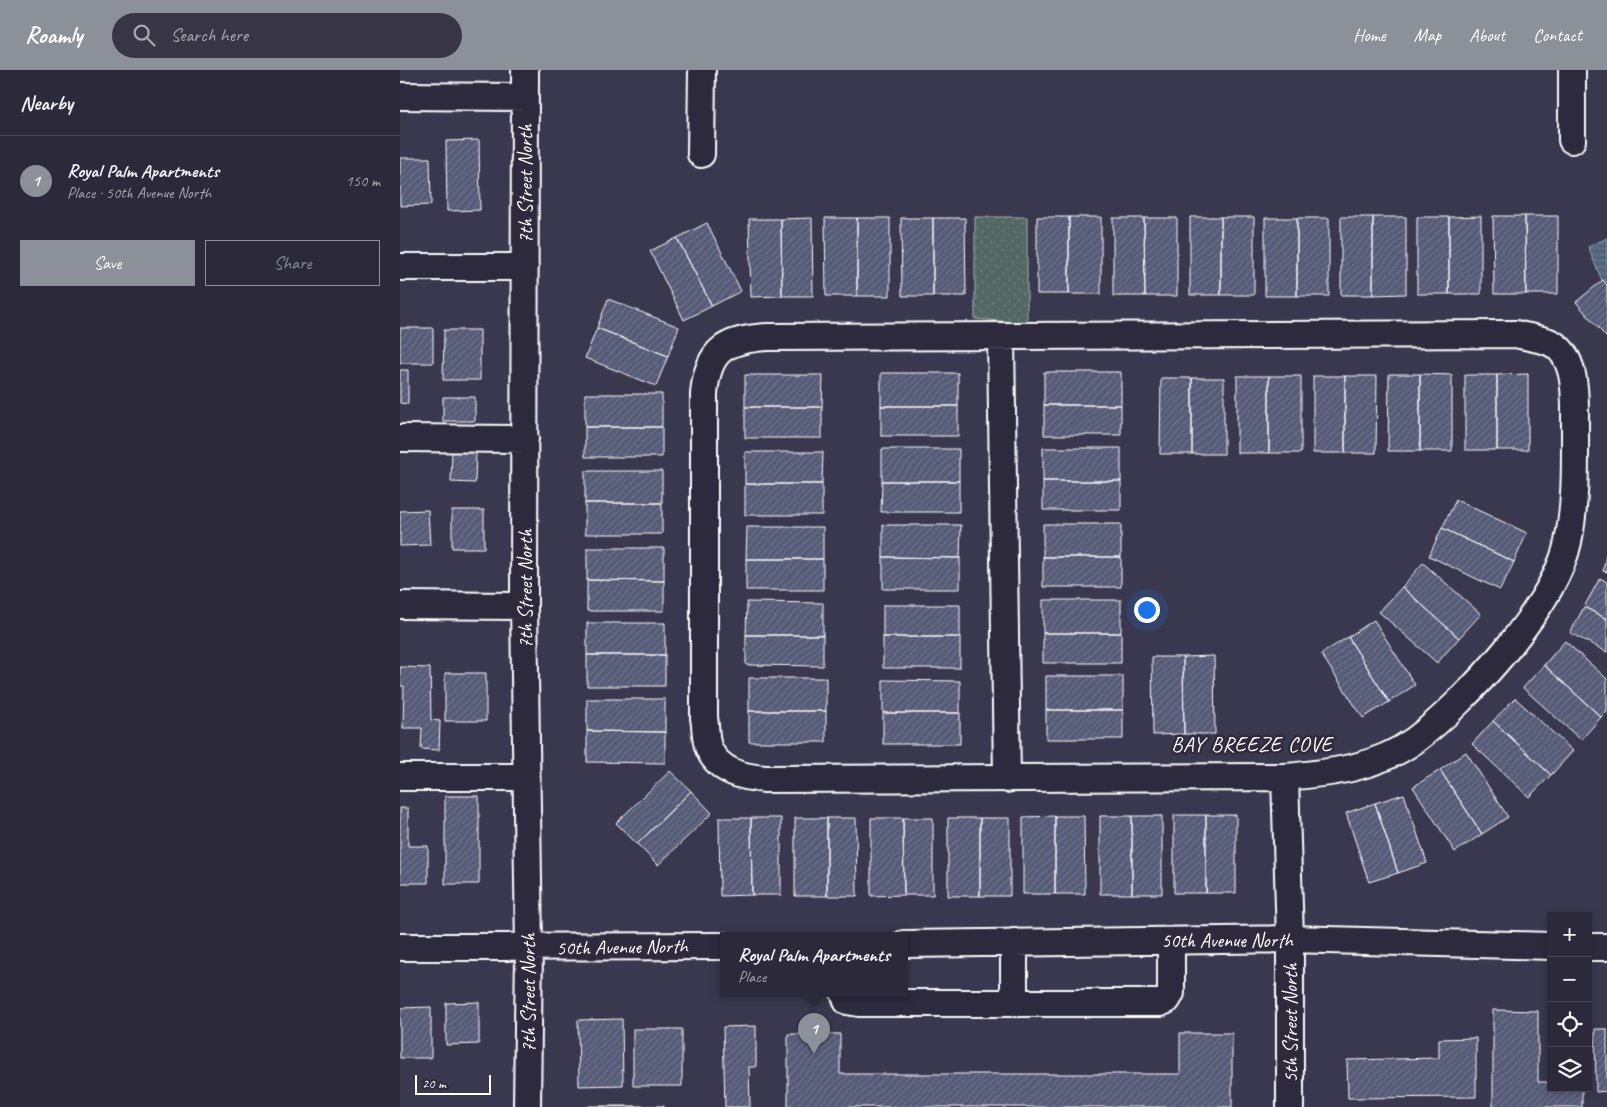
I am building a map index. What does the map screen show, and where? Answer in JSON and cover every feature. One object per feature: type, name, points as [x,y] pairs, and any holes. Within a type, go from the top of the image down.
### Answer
[{"type":"street","name":"7th Street North","points":[[525,70],[524,606],[529,948],[527,1107]]},
{"type":"street","points":[[701,154],[702,70]]},
{"type":"street","points":[[1572,70],[1572,140]]},
{"type":"street","points":[[400,96],[525,97]]},
{"type":"street","points":[[400,267],[525,267]]},
{"type":"street","points":[[1516,334],[1551,343],[1565,357],[1572,375],[1574,398],[1573,510],[1568,544],[1555,576],[1532,616],[1455,706],[1414,741],[1378,761],[1336,773],[1285,777],[765,779],[742,777],[722,767],[708,749],[704,718],[704,394],[710,364],[717,352],[729,343],[751,338],[1516,334]]},
{"type":"street","points":[[1001,338],[1007,778]]},
{"type":"street","points":[[400,438],[524,439]]},
{"type":"street","points":[[400,606],[524,606]]},
{"type":"street","points":[[400,777],[526,777]]},
{"type":"street","name":"5th Street North","points":[[1285,777],[1290,940],[1290,1107]]},
{"type":"street","name":"50th Avenue North","points":[[908,944],[1290,940],[1547,946]]},
{"type":"street","points":[[846,997],[847,1001],[859,1003],[1160,1002],[1167,1000],[1171,993],[1171,941]]},
{"type":"street","points":[[1014,942],[1014,1002]]},
{"type":"street","name":"50th Avenue North","points":[[400,947],[720,946]]},
{"type":"street","points":[[1592,947],[1607,947]]},
{"type":"green space","points":[[975,217],[1027,217],[1027,323],[975,319]]},
{"type":"water","points":[[1607,238],[1607,293],[1588,247]]},
{"type":"building","points":[[479,140],[480,210],[447,211],[446,141]]},
{"type":"building","points":[[400,158],[430,158],[431,205],[400,206]]},
{"type":"building","points":[[1481,216],[1481,294],[1449,294],[1449,217]]},
{"type":"building","points":[[1493,216],[1525,216],[1526,294],[1494,294]]},
{"type":"building","points":[[1525,216],[1558,216],[1558,294],[1526,294]]},
{"type":"building","points":[[1037,217],[1069,217],[1069,294],[1037,294]]},
{"type":"building","points":[[1069,217],[1101,217],[1101,294],[1069,294]]},
{"type":"building","points":[[1190,217],[1221,217],[1221,295],[1190,295]]},
{"type":"building","points":[[1221,217],[1254,217],[1254,295],[1221,295]]},
{"type":"building","points":[[1341,217],[1373,217],[1373,295],[1341,295]]},
{"type":"building","points":[[1373,217],[1406,217],[1406,294],[1373,295]]},
{"type":"building","points":[[1417,217],[1449,217],[1449,294],[1417,294]]},
{"type":"building","points":[[812,218],[813,296],[782,296],[781,219]]},
{"type":"building","points":[[825,218],[857,218],[857,296],[826,296]]},
{"type":"building","points":[[857,218],[890,218],[890,296],[857,296]]},
{"type":"building","points":[[901,218],[933,218],[933,296],[902,296]]},
{"type":"building","points":[[933,218],[965,218],[966,296],[933,296]]},
{"type":"building","points":[[1113,218],[1144,218],[1145,296],[1113,296]]},
{"type":"building","points":[[1144,218],[1177,218],[1177,296],[1145,296]]},
{"type":"building","points":[[1265,218],[1297,218],[1297,296],[1265,296]]},
{"type":"building","points":[[1297,218],[1329,218],[1329,296],[1297,296]]},
{"type":"building","points":[[749,219],[781,219],[782,296],[751,297]]},
{"type":"building","points":[[707,223],[741,291],[712,306],[677,238]]},
{"type":"building","points":[[677,238],[712,306],[684,320],[650,251]]},
{"type":"building","points":[[1603,280],[1607,285],[1607,338],[1576,302]]},
{"type":"building","points":[[608,299],[679,327],[668,356],[597,328]]},
{"type":"building","points":[[400,328],[433,328],[433,363],[400,363]]},
{"type":"building","points":[[597,328],[668,356],[656,386],[585,358]]},
{"type":"building","points":[[444,330],[480,330],[480,380],[443,380]]},
{"type":"building","points":[[400,370],[408,370],[408,404],[400,403]]},
{"type":"building","points":[[1044,372],[1121,372],[1121,405],[1044,405]]},
{"type":"building","points":[[881,373],[958,373],[958,406],[881,406]]},
{"type":"building","points":[[1389,374],[1420,374],[1420,451],[1388,451]]},
{"type":"building","points":[[1420,374],[1452,375],[1452,451],[1420,451]]},
{"type":"building","points":[[1528,374],[1528,450],[1497,450],[1497,375]]},
{"type":"building","points":[[745,375],[823,375],[822,407],[745,407]]},
{"type":"building","points":[[1465,375],[1497,375],[1497,450],[1465,450]]},
{"type":"building","points":[[1237,376],[1269,376],[1269,453],[1237,453]]},
{"type":"building","points":[[1269,376],[1301,376],[1301,453],[1269,453]]},
{"type":"building","points":[[1313,376],[1345,376],[1345,453],[1313,453]]},
{"type":"building","points":[[1345,376],[1377,376],[1376,453],[1345,453]]},
{"type":"building","points":[[1161,378],[1192,378],[1192,454],[1160,454]]},
{"type":"building","points":[[1192,378],[1224,378],[1224,454],[1192,454]]},
{"type":"building","points":[[585,394],[662,394],[662,427],[585,427]]},
{"type":"building","points":[[443,397],[475,397],[475,421],[443,421]]},
{"type":"building","points":[[1044,405],[1121,405],[1121,435],[1044,435]]},
{"type":"building","points":[[881,406],[958,406],[958,436],[881,436]]},
{"type":"building","points":[[745,407],[822,407],[822,438],[745,438]]},
{"type":"building","points":[[585,427],[662,427],[662,457],[585,457]]},
{"type":"building","points":[[1043,448],[1121,448],[1121,481],[1043,481]]},
{"type":"building","points":[[882,449],[959,449],[959,481],[882,481]]},
{"type":"building","points":[[452,450],[476,451],[475,483],[451,482]]},
{"type":"building","points":[[745,452],[823,452],[822,484],[745,484]]},
{"type":"building","points":[[585,471],[662,471],[662,503],[585,503]]},
{"type":"building","points":[[882,481],[959,481],[959,512],[881,512]]},
{"type":"building","points":[[1043,481],[1121,481],[1121,510],[1043,510]]},
{"type":"building","points":[[745,484],[822,484],[822,515],[745,515]]},
{"type":"building","points":[[1456,500],[1527,533],[1514,562],[1442,528]]},
{"type":"building","points":[[585,503],[662,503],[662,534],[585,534]]},
{"type":"building","points":[[428,510],[430,545],[400,546],[400,511]]},
{"type":"building","points":[[452,510],[484,510],[484,548],[452,548]]},
{"type":"building","points":[[1043,524],[1121,524],[1121,557],[1043,557]]},
{"type":"building","points":[[883,525],[961,525],[960,558],[883,557]]},
{"type":"building","points":[[747,527],[823,527],[823,559],[746,559]]},
{"type":"building","points":[[1442,528],[1514,562],[1500,590],[1429,556]]},
{"type":"building","points":[[587,548],[664,548],[664,581],[587,580]]},
{"type":"building","points":[[1607,550],[1607,572],[1603,571]]},
{"type":"building","points":[[883,557],[960,558],[960,589],[883,589]]},
{"type":"building","points":[[1043,557],[1121,557],[1121,587],[1043,587]]},
{"type":"building","points":[[746,559],[823,559],[823,590],[746,590]]},
{"type":"building","points":[[1423,563],[1481,614],[1459,638],[1402,587]]},
{"type":"building","points":[[1600,578],[1607,582],[1607,619],[1584,607]]},
{"type":"building","points":[[587,580],[664,581],[664,611],[587,611]]},
{"type":"building","points":[[1402,587],[1459,638],[1437,663],[1379,612]]},
{"type":"building","points":[[1043,600],[1121,600],[1121,633],[1043,633]]},
{"type":"building","points":[[747,602],[823,603],[823,635],[746,635]]},
{"type":"building","points":[[883,605],[960,605],[960,637],[883,637]]},
{"type":"building","points":[[1584,607],[1607,619],[1607,652],[1570,633]]},
{"type":"building","points":[[1374,620],[1415,685],[1389,702],[1348,637]]},
{"type":"building","points":[[587,623],[665,623],[665,655],[587,655]]},
{"type":"building","points":[[1043,633],[1121,633],[1121,663],[1043,663]]},
{"type":"building","points":[[746,635],[823,635],[823,666],[746,665]]},
{"type":"building","points":[[883,637],[960,637],[960,668],[883,668]]},
{"type":"building","points":[[1348,637],[1389,702],[1363,718],[1321,654]]},
{"type":"building","points":[[1565,641],[1607,679],[1607,711],[1601,717],[1544,665]]},
{"type":"building","points":[[587,655],[665,655],[665,686],[587,686]]},
{"type":"building","points":[[1214,656],[1215,734],[1184,734],[1183,657]]},
{"type":"building","points":[[1152,657],[1183,657],[1184,734],[1153,735]]},
{"type":"building","points":[[1544,665],[1601,717],[1581,740],[1523,688]]},
{"type":"building","points":[[400,667],[430,668],[431,720],[440,721],[439,750],[421,749],[422,728],[403,728],[404,686],[400,686]]},
{"type":"building","points":[[445,673],[486,673],[486,721],[445,721]]},
{"type":"building","points":[[1046,676],[1123,676],[1123,710],[1046,710]]},
{"type":"building","points":[[749,678],[826,678],[826,711],[749,711]]},
{"type":"building","points":[[883,680],[960,681],[960,713],[883,713]]},
{"type":"building","points":[[1515,698],[1573,751],[1551,775],[1493,721]]},
{"type":"building","points":[[587,699],[665,699],[665,732],[587,731]]},
{"type":"building","points":[[1046,710],[1123,710],[1123,739],[1046,739]]},
{"type":"building","points":[[749,711],[826,711],[826,742],[749,742]]},
{"type":"building","points":[[883,713],[960,713],[960,744],[883,744]]},
{"type":"building","points":[[1493,721],[1551,775],[1529,797],[1472,744]]},
{"type":"building","points":[[587,731],[665,732],[665,763],[587,762]]},
{"type":"building","points":[[1466,752],[1508,817],[1482,834],[1440,770]]},
{"type":"building","points":[[1440,770],[1482,834],[1455,852],[1413,787]]},
{"type":"building","points":[[670,771],[691,791],[637,844],[616,823]]},
{"type":"building","points":[[691,791],[712,813],[658,865],[637,844]]},
{"type":"building","points":[[1404,794],[1427,863],[1398,873],[1375,803]]},
{"type":"building","points":[[445,796],[479,796],[479,884],[445,884]]},
{"type":"building","points":[[1375,803],[1398,873],[1369,882],[1346,813]]},
{"type":"building","points":[[400,808],[408,808],[408,846],[428,846],[428,883],[400,883]]},
{"type":"building","points":[[1174,815],[1206,815],[1206,893],[1174,893]]},
{"type":"building","points":[[1206,815],[1236,815],[1236,893],[1206,893]]},
{"type":"building","points":[[1055,816],[1084,816],[1085,894],[1055,894]]},
{"type":"building","points":[[1055,816],[1055,894],[1023,894],[1023,817]]},
{"type":"building","points":[[1100,816],[1132,816],[1132,894],[1100,894]]},
{"type":"building","points":[[1132,816],[1162,816],[1162,894],[1132,894]]},
{"type":"building","points":[[719,818],[751,818],[752,895],[720,896]]},
{"type":"building","points":[[751,818],[781,818],[781,895],[752,895]]},
{"type":"building","points":[[795,818],[827,818],[827,896],[795,896]]},
{"type":"building","points":[[827,818],[856,818],[857,896],[827,896]]},
{"type":"building","points":[[871,818],[903,818],[904,895],[871,896]]},
{"type":"building","points":[[903,818],[933,818],[933,895],[904,895]]},
{"type":"building","points":[[948,818],[980,818],[980,896],[948,896]]},
{"type":"building","points":[[980,818],[1010,818],[1010,896],[980,896]]},
{"type":"building","points":[[479,1002],[479,1044],[446,1045],[446,1003]]},
{"type":"building","points":[[431,1007],[431,1058],[400,1058],[400,1008]]},
{"type":"building","points":[[1493,1010],[1538,1011],[1538,1082],[1547,1082],[1547,1092],[1582,1092],[1582,1107],[1493,1107]]},
{"type":"building","points":[[622,1019],[623,1085],[579,1086],[578,1020]]},
{"type":"building","points":[[756,1026],[756,1067],[749,1067],[750,1107],[725,1107],[723,1027]]},
{"type":"building","points":[[633,1029],[682,1029],[682,1086],[633,1086]]},
{"type":"building","points":[[1595,1029],[1607,1029],[1607,1091],[1596,1092]]},
{"type":"building","points":[[1180,1033],[1232,1033],[1232,1107],[788,1107],[788,1034],[840,1034],[840,1074],[1180,1074]]},
{"type":"building","points":[[1476,1038],[1476,1097],[1348,1098],[1347,1060],[1439,1058],[1439,1039]]},
{"type":"building","points":[[664,1106],[664,1107],[589,1107]]},
{"type":"place","name":"Royal Palm Apartments","points":[[814,1054]]},
{"type":"district","name":"BAY BREEZE COVE","points":[[1252,744]]}]
